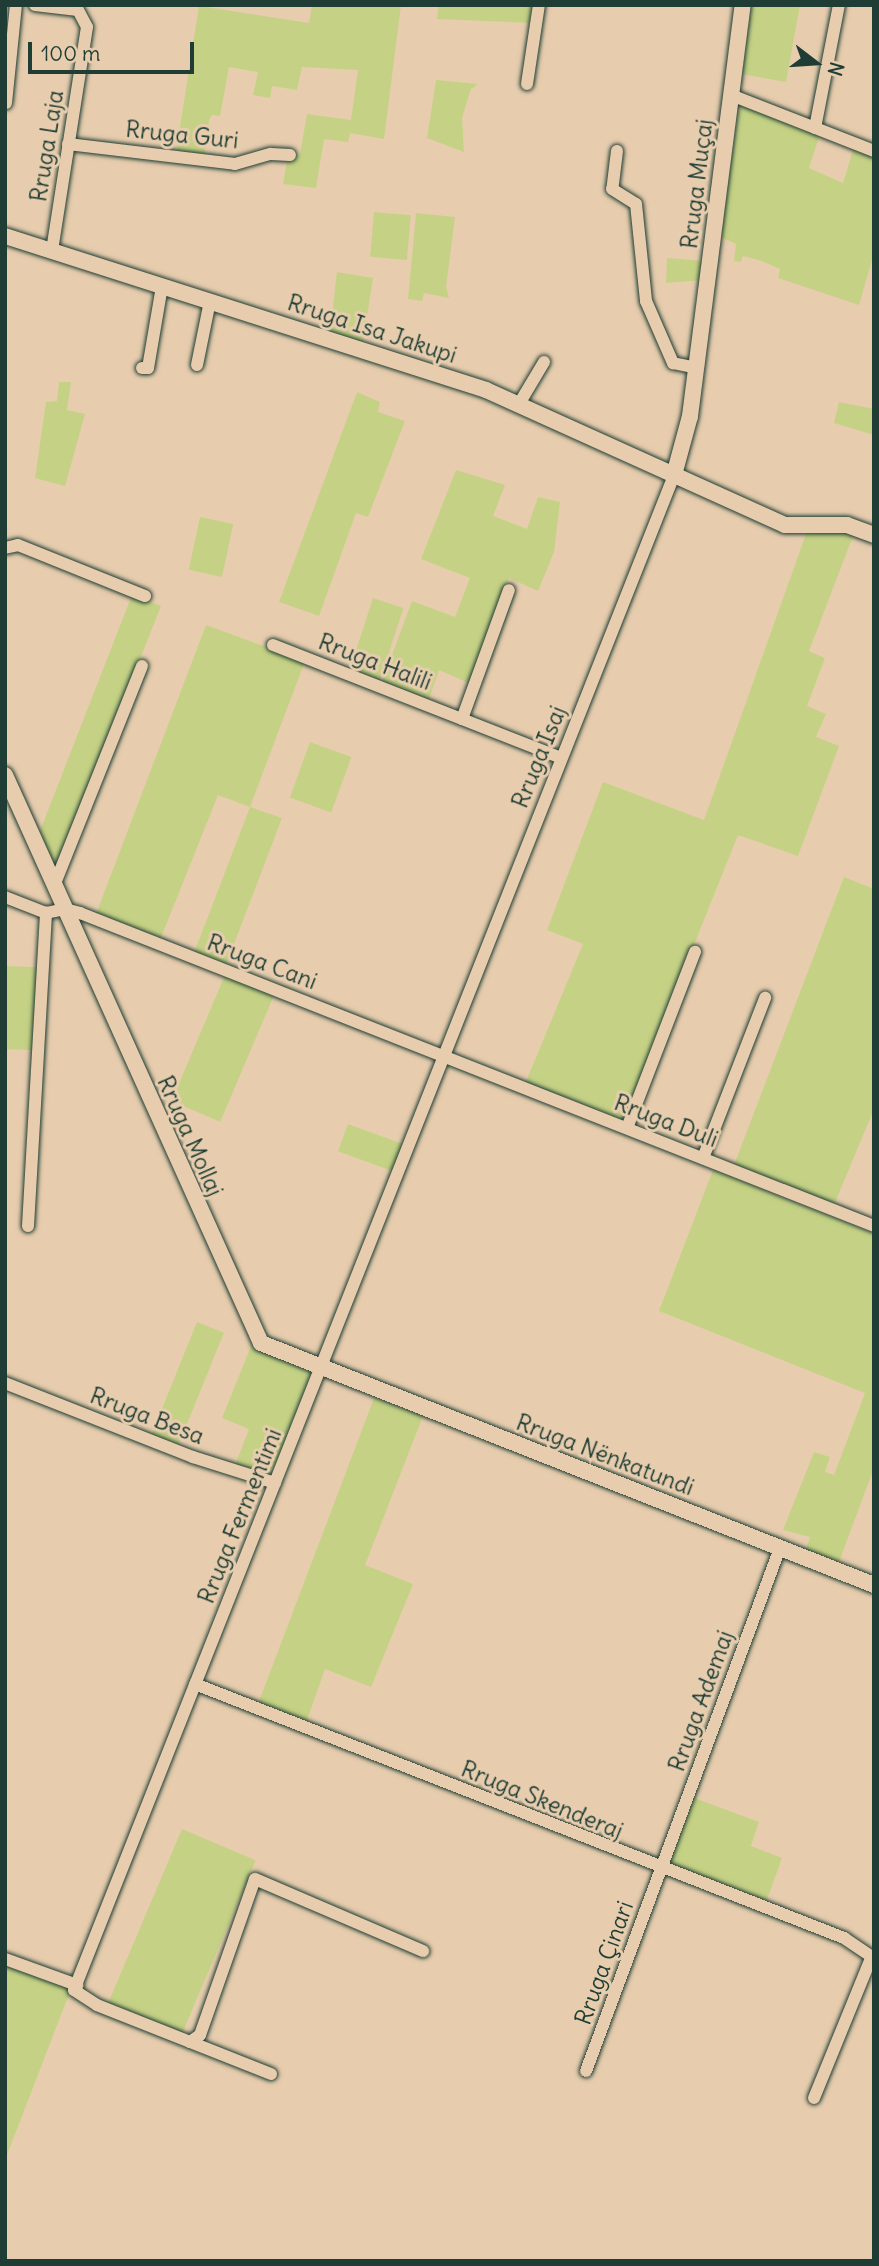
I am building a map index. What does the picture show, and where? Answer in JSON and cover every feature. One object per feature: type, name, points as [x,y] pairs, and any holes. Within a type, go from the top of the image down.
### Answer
[{"type":"street","name":"Rruga Laja","points":[[6,103],[16,5]]},
{"type":"street","name":"Rruga Laja","points":[[35,5],[78,10],[84,17],[52,251]]},
{"type":"street","points":[[527,84],[540,5]]},
{"type":"street","name":"Rruga Muçaj","points":[[674,475],[687,433],[743,5]]},
{"type":"street","points":[[816,128],[839,5]]},
{"type":"street","points":[[731,95],[874,151]]},
{"type":"street","name":"Rruga Guri","points":[[68,144],[235,164],[271,154],[290,155]]},
{"type":"street","points":[[617,151],[612,189],[636,204],[646,301],[673,363],[696,368]]},
{"type":"street","name":"Rruga Isa Jakupi","points":[[5,236],[519,404],[785,525],[847,525],[874,535]]},
{"type":"street","points":[[142,368],[148,368],[162,286]]},
{"type":"street","points":[[197,365],[210,301]]},
{"type":"street","points":[[519,404],[544,362]]},
{"type":"street","name":"Rruga Isaj","points":[[444,1056],[674,475]]},
{"type":"street","points":[[5,548],[18,545],[145,596]]},
{"type":"street","points":[[462,719],[509,590]]},
{"type":"street","name":"Rruga Halili","points":[[273,645],[561,758]]},
{"type":"street","points":[[54,886],[142,666]]},
{"type":"street","name":"Rruga Mollaj","points":[[5,775],[252,1332],[261,1343],[321,1368]]},
{"type":"street","points":[[5,897],[46,914],[65,909]]},
{"type":"street","name":"Rruga Cani","points":[[65,909],[444,1056]]},
{"type":"street","points":[[28,1226],[46,914]]},
{"type":"street","points":[[627,1128],[695,952]]},
{"type":"street","points":[[703,1158],[765,998]]},
{"type":"street","name":"Rruga Duli","points":[[444,1056],[874,1226]]},
{"type":"street","name":"Rruga Fermentimi","points":[[76,1988],[444,1056]]},
{"type":"street","name":"Rruga Nënkatundi","points":[[321,1368],[874,1585]]},
{"type":"street","name":"Rruga Besa","points":[[5,1382],[193,1457],[275,1483]]},
{"type":"street","name":"Rruga Ademaj","points":[[661,1869],[780,1548]]},
{"type":"street","name":"Rruga Skenderaj","points":[[195,1685],[661,1869],[844,1938],[873,1957],[814,2098]]},
{"type":"street","name":"Rruga Çinari","points":[[586,2071],[661,1869]]},
{"type":"street","points":[[190,2042],[200,2035],[255,1879],[424,1951]]},
{"type":"street","points":[[5,1958],[76,1988],[97,2005],[271,2074]]},
{"type":"green space","points":[[312,5],[401,5],[384,139],[350,133],[348,142],[324,139],[316,188],[283,184],[287,160],[300,154],[307,114],[351,120],[358,70],[302,67],[297,90],[272,86],[270,98],[253,95],[258,72],[229,67],[220,116],[212,115],[209,120],[204,157],[176,152],[199,6],[309,23]]},
{"type":"green space","points":[[439,5],[535,5],[533,23],[437,19]]},
{"type":"green space","points":[[752,5],[800,5],[786,82],[742,74]]},
{"type":"green space","points":[[436,80],[478,84],[471,89],[462,118],[464,152],[427,138]]},
{"type":"green space","points":[[744,104],[820,134],[809,168],[843,183],[854,147],[874,154],[874,253],[859,305],[778,278],[780,269],[762,261],[743,256],[741,262],[734,261],[736,244],[721,237],[738,113]]},
{"type":"green space","points":[[374,212],[411,215],[407,260],[370,257]]},
{"type":"green space","points":[[416,213],[455,217],[446,287],[449,298],[424,293],[422,301],[408,299]]},
{"type":"green space","points":[[667,258],[704,261],[702,280],[666,283]]},
{"type":"green space","points":[[337,272],[373,278],[363,342],[330,332]]},
{"type":"green space","points":[[59,382],[71,382],[67,410],[85,414],[65,486],[35,478],[46,402],[57,401]]},
{"type":"green space","points":[[357,392],[380,402],[378,412],[405,421],[368,517],[356,513],[319,616],[279,602]]},
{"type":"green space","points":[[839,402],[874,409],[874,435],[834,423]]},
{"type":"green space","points":[[456,470],[505,485],[493,516],[527,529],[538,497],[560,502],[554,552],[538,591],[509,578],[471,684],[439,670],[428,702],[382,682],[412,601],[455,617],[470,578],[421,559]]},
{"type":"green space","points":[[200,517],[233,524],[222,577],[189,570]]},
{"type":"green space","points":[[837,531],[853,536],[809,651],[825,658],[807,706],[826,714],[816,737],[839,746],[798,856],[738,835],[623,1122],[525,1084],[583,944],[547,930],[603,782],[704,820],[806,534]]},
{"type":"green space","points":[[132,595],[161,606],[56,870],[38,836]]},
{"type":"green space","points":[[373,598],[403,608],[380,681],[349,671]]},
{"type":"green space","points":[[206,625],[305,661],[250,807],[218,795],[160,940],[96,914]]},
{"type":"green space","points":[[310,742],[351,757],[331,812],[290,797]]},
{"type":"green space","points":[[250,807],[282,818],[226,965],[194,953]]},
{"type":"green space","points":[[844,877],[874,889],[874,1109],[834,1205],[734,1165]]},
{"type":"green space","points":[[5,966],[40,967],[37,1050],[5,1049]]},
{"type":"green space","points":[[225,975],[274,996],[220,1122],[171,1101]]},
{"type":"green space","points":[[348,1124],[403,1144],[394,1171],[338,1151]]},
{"type":"green space","points":[[713,1170],[874,1234],[874,1468],[839,1562],[806,1549],[810,1537],[783,1530],[814,1452],[830,1457],[825,1472],[834,1475],[865,1393],[659,1311]]},
{"type":"green space","points":[[197,1322],[224,1333],[177,1448],[151,1437]]},
{"type":"green space","points":[[251,1346],[311,1373],[278,1461],[268,1473],[259,1475],[235,1465],[249,1429],[222,1418]]},
{"type":"green space","points":[[374,1398],[423,1416],[365,1565],[413,1584],[371,1687],[325,1669],[306,1723],[258,1704]]},
{"type":"green space","points":[[692,1797],[759,1822],[751,1846],[782,1858],[765,1905],[666,1864]]},
{"type":"green space","points":[[182,1829],[256,1860],[181,2037],[107,2006]]},
{"type":"green space","points":[[5,1964],[71,1989],[5,2160]]}]
